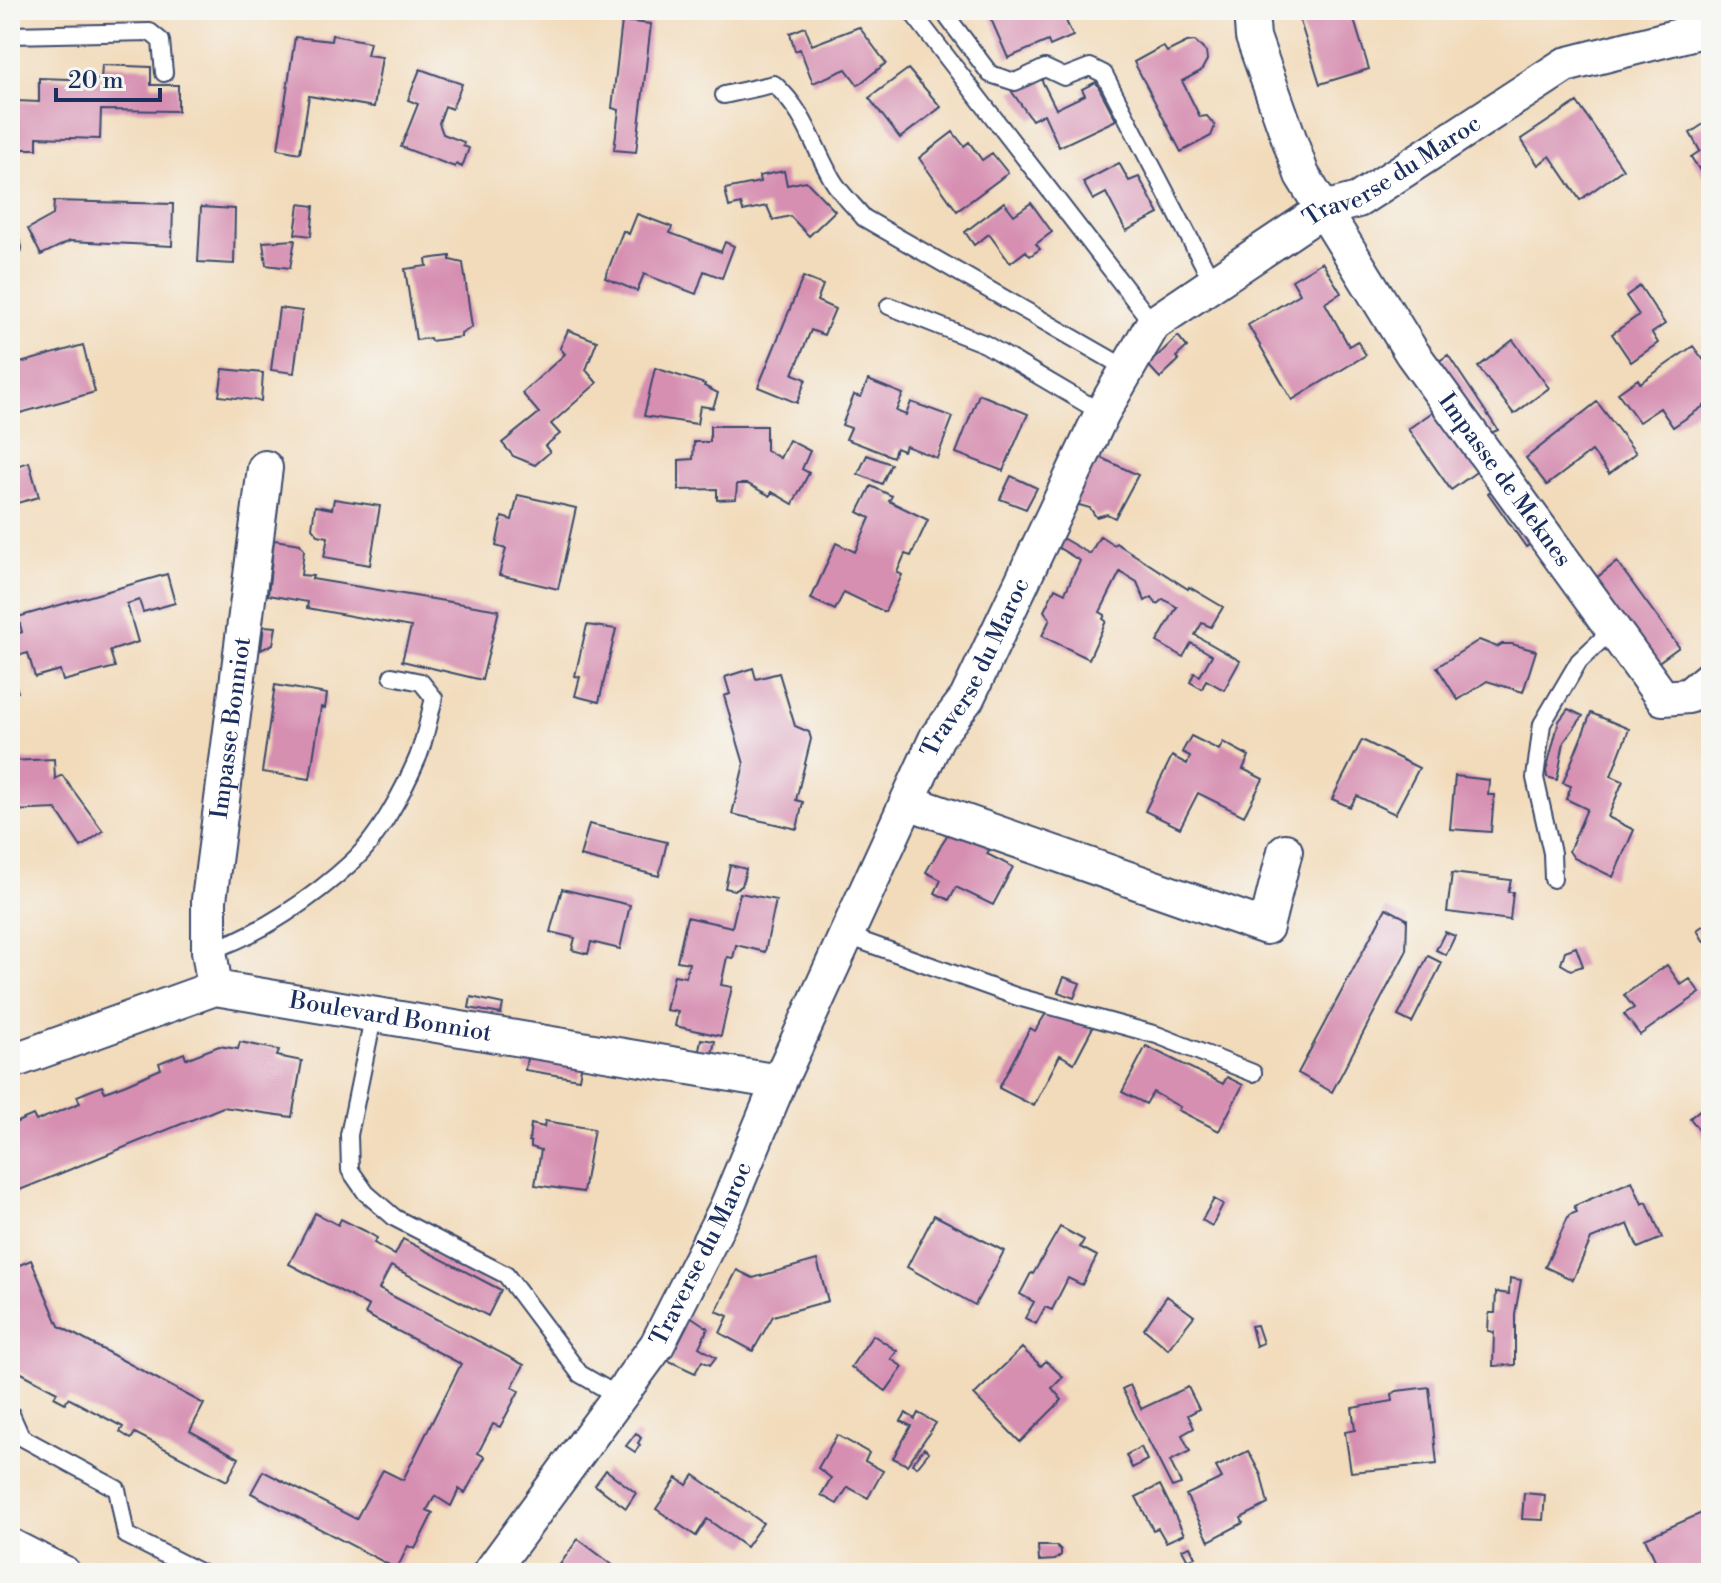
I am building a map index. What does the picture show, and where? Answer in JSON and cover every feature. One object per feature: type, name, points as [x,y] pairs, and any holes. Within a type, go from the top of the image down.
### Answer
[{"type":"street","name":"Impasse de Meknes","points":[[1251,10],[1253,37],[1302,175],[1412,353],[1663,698],[1688,696],[1711,677]]},
{"type":"street","name":"Traverse du Maroc","points":[[490,1571],[657,1345],[727,1207],[779,1082],[937,737],[967,698],[1102,413],[1153,324],[1324,209],[1358,200],[1565,65],[1711,28]]},
{"type":"street","name":"Impasse Bonniot","points":[[215,988],[209,951],[209,900],[265,468]]},
{"type":"street","points":[[908,802],[1266,927],[1285,851]]},
{"type":"street","name":"Boulevard Bonniot","points":[[10,1062],[215,988],[779,1082]]},
{"type":"street","points":[[10,1546],[63,1573]]},
{"type":"lane","points":[[915,16],[1153,324]]},
{"type":"lane","points":[[948,18],[990,74],[1015,82],[1045,68],[1064,77],[1090,67],[1104,74],[1213,283]]},
{"type":"lane","points":[[10,35],[150,32],[161,41],[164,73]]},
{"type":"lane","points":[[724,95],[774,84],[790,99],[817,144],[833,181],[864,218],[1129,370]]},
{"type":"lane","points":[[889,306],[985,344],[1102,413]]},
{"type":"lane","points":[[1553,879],[1552,853],[1535,778],[1542,724],[1579,661],[1613,629]]},
{"type":"lane","points":[[209,951],[236,943],[304,901],[355,859],[388,815],[418,756],[434,698],[421,682],[392,676]]},
{"type":"lane","points":[[848,936],[1018,997],[1157,1035],[1253,1073]]},
{"type":"lane","points":[[374,1013],[349,1135],[350,1170],[366,1193],[395,1218],[506,1275],[580,1374],[618,1396]]},
{"type":"lane","points":[[10,1412],[21,1437],[117,1489],[126,1535],[201,1573]]},
{"type":"building","points":[[623,10],[642,10],[641,17],[623,14]]},
{"type":"building","points":[[987,10],[1061,10],[1073,36],[1050,46],[1048,41],[1008,58]]},
{"type":"building","points":[[1315,10],[1351,10],[1369,69],[1320,84],[1298,15]]},
{"type":"building","points":[[622,21],[651,24],[636,152],[614,150],[619,110],[612,108]]},
{"type":"building","points":[[805,27],[812,45],[859,27],[886,63],[858,85],[846,69],[813,83],[800,49],[795,51],[790,33]]},
{"type":"building","points":[[332,35],[370,42],[367,55],[382,57],[374,107],[309,96],[300,153],[278,149],[295,37],[331,41]]},
{"type":"building","points":[[1195,41],[1206,52],[1207,60],[1201,71],[1182,81],[1200,117],[1207,116],[1215,126],[1211,136],[1181,152],[1134,62],[1163,46],[1167,52]]},
{"type":"building","points":[[102,65],[151,67],[151,85],[178,85],[178,111],[101,110],[100,139],[37,137],[37,149],[15,149],[16,101],[39,102],[39,78],[101,80]]},
{"type":"building","points":[[420,69],[462,84],[452,109],[445,106],[439,123],[443,134],[464,142],[463,146],[469,148],[462,167],[401,147],[418,104],[408,100]]},
{"type":"building","points":[[908,69],[941,107],[900,138],[869,98]]},
{"type":"building","points":[[1041,79],[1056,109],[1085,95],[1082,89],[1096,82],[1116,120],[1059,147],[1044,114],[1032,120],[1012,92]]},
{"type":"building","points":[[1577,102],[1623,169],[1580,200],[1550,156],[1538,165],[1521,139]]},
{"type":"building","points":[[1711,119],[1711,181],[1708,183],[1691,157],[1700,151],[1690,133]]},
{"type":"building","points":[[953,132],[964,146],[969,142],[982,160],[992,153],[1008,173],[957,211],[919,158]]},
{"type":"building","points":[[1119,163],[1129,181],[1139,177],[1159,214],[1126,231],[1106,193],[1093,200],[1083,182]]},
{"type":"building","points":[[784,171],[787,185],[806,181],[835,211],[809,236],[790,216],[773,220],[767,206],[743,211],[741,204],[729,207],[725,189],[760,182],[759,176]]},
{"type":"building","points":[[54,201],[173,204],[172,246],[70,241],[41,255],[28,229],[53,215]]},
{"type":"building","points":[[1004,202],[1014,215],[1031,203],[1052,232],[1036,244],[1040,249],[1030,256],[1026,251],[1010,263],[989,234],[974,245],[965,232]]},
{"type":"building","points":[[299,204],[314,206],[311,236],[295,234]]},
{"type":"building","points":[[201,207],[235,209],[234,264],[198,262]]},
{"type":"building","points":[[637,214],[672,227],[670,233],[721,252],[725,242],[734,246],[722,278],[704,271],[696,294],[644,274],[637,291],[605,278],[623,231],[629,234]]},
{"type":"building","points":[[295,240],[290,268],[266,265],[263,242]]},
{"type":"building","points":[[450,256],[450,260],[463,263],[472,327],[461,337],[416,340],[405,269],[427,266],[426,259]]},
{"type":"building","points":[[1322,262],[1341,293],[1325,303],[1349,346],[1357,341],[1366,355],[1292,400],[1248,325],[1300,294],[1292,280]]},
{"type":"building","points":[[803,277],[823,285],[817,301],[835,309],[824,335],[811,330],[793,374],[806,379],[797,403],[758,387]]},
{"type":"building","points":[[1640,286],[1665,324],[1652,333],[1658,343],[1631,362],[1612,334],[1639,315],[1626,296]]},
{"type":"building","points":[[279,308],[302,311],[294,373],[271,370]]},
{"type":"building","points":[[568,330],[597,341],[586,370],[597,383],[551,424],[560,434],[545,446],[550,452],[535,465],[513,456],[502,443],[539,413],[522,393],[565,354],[560,348]]},
{"type":"building","points":[[1178,336],[1187,347],[1176,357],[1179,360],[1160,378],[1148,365]]},
{"type":"building","points":[[1513,340],[1549,388],[1514,414],[1478,367]]},
{"type":"building","points":[[83,345],[95,392],[10,416],[10,366]]},
{"type":"building","points":[[1693,346],[1711,370],[1711,401],[1673,427],[1660,408],[1639,422],[1618,393],[1638,379],[1640,383]]},
{"type":"building","points":[[1448,355],[1498,430],[1491,433],[1438,362]]},
{"type":"building","points":[[655,368],[705,384],[718,393],[713,408],[700,406],[697,424],[644,416]]},
{"type":"building","points":[[223,369],[263,373],[261,401],[219,396]]},
{"type":"building","points":[[868,380],[903,394],[896,411],[906,415],[911,402],[953,417],[937,458],[906,446],[903,451],[896,448],[893,457],[846,439],[851,428],[842,425],[854,395],[861,397]]},
{"type":"building","points":[[979,394],[1028,414],[1003,471],[956,453]]},
{"type":"building","points":[[1597,402],[1636,453],[1609,474],[1592,451],[1547,485],[1526,458]]},
{"type":"building","points":[[1443,405],[1479,470],[1451,490],[1408,429]]},
{"type":"building","points":[[710,426],[766,426],[766,450],[780,458],[789,440],[810,451],[802,469],[809,473],[793,504],[772,492],[770,496],[748,484],[737,484],[736,499],[717,500],[717,489],[679,490],[679,460],[693,459],[694,442],[710,442]]},
{"type":"building","points":[[1093,454],[1138,475],[1115,518],[1107,514],[1096,517],[1090,508],[1069,502]]},
{"type":"building","points":[[867,455],[891,464],[882,484],[858,474]]},
{"type":"building","points":[[29,462],[39,497],[10,505],[10,468]]},
{"type":"building","points":[[1011,476],[1037,488],[1026,509],[1000,499]]},
{"type":"building","points":[[1499,485],[1538,538],[1526,547],[1488,493]]},
{"type":"building","points":[[871,486],[892,496],[889,501],[928,520],[911,556],[905,554],[897,572],[902,575],[885,612],[844,592],[835,610],[811,599],[836,543],[855,552],[870,518],[858,512]]},
{"type":"building","points":[[518,495],[576,508],[558,589],[499,575],[506,549],[496,546],[502,517],[512,520]]},
{"type":"building","points":[[334,499],[380,506],[370,565],[324,557],[328,537],[318,535],[312,528],[315,506],[332,509]]},
{"type":"building","points":[[1055,534],[1090,554],[1100,536],[1223,607],[1211,627],[1202,623],[1195,635],[1240,661],[1224,690],[1206,680],[1202,689],[1190,682],[1194,673],[1200,676],[1212,655],[1191,643],[1183,657],[1157,642],[1177,607],[1163,599],[1157,604],[1152,597],[1145,601],[1137,582],[1120,572],[1100,612],[1105,615],[1103,619],[1106,621],[1089,659],[1042,636],[1050,619],[1044,611],[1055,588],[1065,593],[1080,561],[1051,543]]},
{"type":"building","points":[[274,540],[300,544],[304,550],[301,575],[313,576],[312,579],[499,610],[482,680],[402,661],[411,627],[307,608],[308,602],[268,595]]},
{"type":"building","points":[[1617,562],[1679,647],[1653,666],[1591,582]]},
{"type":"building","points":[[167,574],[175,603],[143,612],[139,600],[127,604],[138,642],[110,651],[115,667],[63,681],[60,670],[35,677],[28,653],[10,658],[10,636],[22,632],[18,617]]},
{"type":"building","points":[[587,625],[616,629],[599,702],[575,696],[580,677],[575,676]]},
{"type":"building","points":[[264,626],[276,627],[273,644],[261,650]]},
{"type":"building","points":[[1479,640],[1497,647],[1512,644],[1536,651],[1523,692],[1487,681],[1458,700],[1437,667]]},
{"type":"building","points":[[10,667],[18,692],[10,694]]},
{"type":"building","points":[[753,668],[756,679],[779,673],[795,726],[809,732],[811,739],[796,800],[803,802],[797,829],[732,814],[744,764],[724,696],[730,694],[725,677]]},
{"type":"building","points":[[275,685],[327,694],[325,708],[321,707],[310,779],[262,772]]},
{"type":"building","points":[[1568,709],[1583,716],[1564,742],[1557,780],[1547,777],[1546,771],[1559,721]]},
{"type":"building","points":[[1591,713],[1629,729],[1611,776],[1623,781],[1608,817],[1634,830],[1613,877],[1574,858],[1569,851],[1587,809],[1566,799],[1571,786],[1563,783]]},
{"type":"building","points":[[1191,736],[1219,750],[1223,742],[1249,756],[1243,769],[1263,779],[1244,816],[1198,793],[1180,828],[1145,811],[1172,756],[1187,764],[1190,756],[1182,752]]},
{"type":"building","points":[[1362,740],[1419,768],[1395,814],[1357,796],[1350,807],[1332,799]]},
{"type":"building","points":[[54,759],[55,779],[62,775],[103,831],[81,847],[56,809],[10,811],[10,761]]},
{"type":"building","points":[[1455,776],[1489,780],[1488,795],[1494,795],[1491,832],[1450,829]]},
{"type":"building","points":[[954,823],[992,843],[987,854],[1013,867],[993,905],[956,887],[949,900],[935,893],[941,880],[926,872]]},
{"type":"building","points":[[589,824],[667,842],[659,876],[580,856]]},
{"type":"building","points":[[730,865],[746,869],[742,886],[734,890],[725,888]]},
{"type":"building","points":[[1452,873],[1511,880],[1508,892],[1513,892],[1510,920],[1447,912]]},
{"type":"building","points":[[562,889],[630,905],[620,949],[591,942],[588,954],[572,950],[575,938],[550,932]]},
{"type":"building","points":[[740,893],[776,900],[765,952],[736,945],[733,958],[727,957],[721,985],[732,987],[721,1036],[675,1026],[678,1012],[666,1010],[674,975],[686,977],[689,963],[677,961],[687,917],[732,927]]},
{"type":"building","points":[[1386,908],[1407,919],[1406,952],[1332,1092],[1298,1073]]},
{"type":"building","points":[[1711,920],[1711,937],[1704,942],[1697,930]]},
{"type":"building","points":[[1445,932],[1455,936],[1446,955],[1436,950]]},
{"type":"building","points":[[1576,947],[1583,966],[1571,970],[1561,964],[1565,951]]},
{"type":"building","points":[[1428,956],[1442,963],[1412,1023],[1398,1016]]},
{"type":"building","points":[[1667,965],[1681,985],[1690,979],[1700,993],[1640,1035],[1624,1014],[1634,1008],[1624,995]]},
{"type":"building","points":[[1064,977],[1080,983],[1074,998],[1058,992]]},
{"type":"building","points":[[471,997],[503,1004],[501,1014],[469,1008]]},
{"type":"building","points":[[1048,1010],[1094,1025],[1074,1063],[1060,1055],[1034,1106],[999,1088],[1030,1028],[1035,1031]]},
{"type":"building","points":[[701,1039],[715,1041],[712,1054],[699,1051]]},
{"type":"building","points":[[240,1042],[279,1050],[277,1056],[302,1061],[292,1117],[223,1107],[10,1194],[10,1125],[33,1115],[36,1121],[80,1103],[77,1096],[102,1086],[105,1092],[126,1084],[161,1069],[159,1063],[184,1053],[186,1059],[219,1046],[238,1049]]},
{"type":"building","points":[[1146,1046],[1223,1084],[1227,1077],[1243,1085],[1219,1131],[1178,1110],[1180,1107],[1153,1092],[1146,1104],[1122,1092]]},
{"type":"building","points":[[528,1052],[582,1062],[579,1079],[525,1070]]},
{"type":"building","points":[[1701,1109],[1711,1118],[1711,1146],[1690,1118]]},
{"type":"building","points":[[545,1121],[594,1129],[583,1192],[535,1185],[541,1150],[531,1147],[531,1124],[544,1127]]},
{"type":"building","points":[[1632,1181],[1642,1204],[1647,1202],[1662,1238],[1638,1248],[1628,1224],[1591,1239],[1573,1280],[1545,1267],[1569,1215],[1577,1212],[1574,1206]]},
{"type":"building","points":[[1214,1199],[1223,1204],[1212,1226],[1202,1220]]},
{"type":"building","points":[[315,1213],[338,1225],[341,1219],[365,1231],[377,1238],[374,1243],[395,1255],[403,1239],[501,1290],[488,1316],[391,1266],[379,1289],[524,1365],[512,1387],[519,1391],[500,1427],[493,1424],[478,1453],[485,1457],[465,1493],[459,1489],[451,1506],[435,1496],[427,1510],[433,1513],[415,1549],[408,1546],[397,1569],[251,1493],[263,1471],[356,1519],[383,1470],[403,1480],[461,1364],[365,1314],[369,1306],[289,1264]]},
{"type":"building","points":[[934,1215],[1004,1251],[975,1305],[907,1267]]},
{"type":"building","points":[[1060,1227],[1084,1240],[1080,1247],[1097,1256],[1082,1285],[1068,1278],[1052,1310],[1045,1307],[1036,1324],[1025,1318],[1034,1302],[1020,1294]]},
{"type":"building","points":[[31,1260],[59,1326],[204,1404],[190,1431],[239,1458],[227,1481],[135,1433],[131,1439],[120,1432],[123,1427],[68,1398],[65,1403],[54,1397],[57,1392],[14,1369],[10,1360],[10,1269]]},
{"type":"building","points":[[817,1260],[828,1301],[773,1316],[753,1351],[720,1333],[728,1316],[716,1311],[737,1270],[753,1278]]},
{"type":"building","points":[[1510,1278],[1521,1280],[1515,1314],[1515,1365],[1493,1366],[1494,1332],[1488,1331],[1489,1313],[1495,1313],[1496,1292],[1509,1294]]},
{"type":"building","points":[[1167,1296],[1194,1316],[1168,1349],[1144,1329]]},
{"type":"building","points":[[687,1314],[708,1328],[699,1347],[716,1357],[710,1365],[702,1361],[695,1373],[665,1359]]},
{"type":"building","points":[[1257,1325],[1263,1343],[1256,1346],[1251,1326]]},
{"type":"building","points":[[873,1335],[897,1351],[891,1359],[903,1367],[886,1391],[851,1367]]},
{"type":"building","points":[[1022,1348],[1041,1366],[1046,1361],[1063,1377],[1052,1388],[1062,1400],[1020,1442],[974,1395]]},
{"type":"building","points":[[1130,1385],[1141,1409],[1188,1387],[1199,1409],[1188,1415],[1194,1428],[1182,1435],[1190,1451],[1170,1461],[1181,1484],[1172,1487],[1122,1389]]},
{"type":"building","points":[[1429,1387],[1437,1464],[1351,1472],[1345,1432],[1355,1430],[1352,1408],[1393,1401],[1392,1394],[1397,1391]]},
{"type":"building","points":[[906,1413],[915,1419],[918,1413],[936,1423],[907,1465],[893,1458],[911,1426],[901,1421]]},
{"type":"building","points":[[636,1433],[641,1438],[635,1452],[626,1446]]},
{"type":"building","points":[[837,1435],[869,1453],[865,1461],[883,1471],[868,1498],[848,1487],[837,1504],[821,1495],[831,1478],[818,1468]]},
{"type":"building","points":[[1141,1447],[1147,1460],[1132,1468],[1126,1455]]},
{"type":"building","points":[[924,1448],[929,1452],[917,1467],[912,1464]]},
{"type":"building","points":[[1248,1451],[1261,1475],[1268,1504],[1241,1518],[1243,1523],[1209,1541],[1186,1495],[1222,1478],[1216,1467]]},
{"type":"building","points":[[606,1470],[636,1493],[626,1508],[595,1485]]},
{"type":"building","points":[[694,1475],[763,1523],[746,1547],[707,1519],[696,1536],[656,1509],[677,1478],[687,1485]]},
{"type":"building","points":[[1160,1485],[1184,1534],[1166,1542],[1158,1528],[1153,1530],[1136,1497]]},
{"type":"building","points":[[1524,1493],[1545,1495],[1543,1520],[1522,1519]]},
{"type":"building","points":[[1711,1509],[1711,1573],[1661,1573],[1645,1538]]},
{"type":"building","points":[[578,1539],[614,1566],[623,1573],[554,1573]]},
{"type":"building","points":[[1038,1546],[1057,1546],[1061,1555],[1055,1560],[1039,1561]]},
{"type":"building","points":[[1190,1546],[1195,1557],[1188,1560],[1182,1549]]}]
